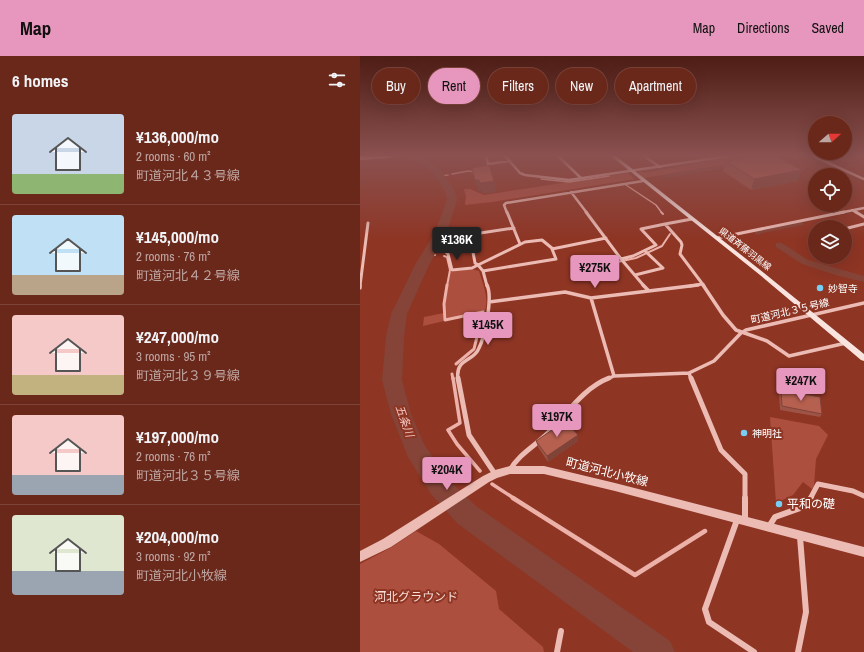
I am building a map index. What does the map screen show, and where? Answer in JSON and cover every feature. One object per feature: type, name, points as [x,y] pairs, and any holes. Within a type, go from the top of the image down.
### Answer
[{"type":"main road","name":"県道斉藤羽黒線","points":[[647,184],[812,314],[864,358]]},
{"type":"street","points":[[520,244],[504,205],[507,203],[625,184]]},
{"type":"street","points":[[571,192],[621,259],[648,290]]},
{"type":"street","points":[[852,210],[864,208]]},
{"type":"street","points":[[852,210],[864,217]]},
{"type":"street","points":[[717,238],[842,212]]},
{"type":"street","points":[[621,259],[645,251],[656,245],[641,229],[692,219]]},
{"type":"street","points":[[360,288],[368,223]]},
{"type":"street","points":[[665,224],[681,242],[682,245],[680,254],[683,260],[703,284],[723,315],[736,330],[767,341],[789,356],[847,343]]},
{"type":"street","points":[[852,227],[864,224]]},
{"type":"street","points":[[495,474],[469,434],[457,371],[459,366],[480,350],[489,302],[489,289],[485,281],[483,271],[478,264],[475,263],[470,236],[474,234],[514,228]]},
{"type":"street","points":[[553,249],[606,238]]},
{"type":"street","points":[[444,250],[448,254],[452,270],[472,268],[520,244],[538,240],[542,240],[552,246],[556,259],[483,271]]},
{"type":"street","points":[[635,275],[663,268],[650,254],[645,251]]},
{"type":"street","points":[[489,302],[565,292],[591,298],[703,284]]},
{"type":"street","points":[[591,298],[614,376]]},
{"type":"street","name":"町道河北３５号線","points":[[510,470],[516,460],[548,433],[571,406],[602,381],[614,376],[689,373],[714,361],[741,333],[746,330],[864,303]]},
{"type":"street","points":[[689,373],[721,450],[745,474],[741,520],[705,609],[709,622],[754,652]]},
{"type":"street","name":"町道河北小牧線","points":[[360,557],[387,543],[495,474],[510,470],[544,470],[615,487],[800,537],[864,552]]},
{"type":"street","points":[[768,528],[775,517],[806,506],[818,484],[854,491],[864,496]]},
{"type":"street","points":[[798,652],[806,612],[800,537]]},
{"type":"street","points":[[557,652],[561,631]]},
{"type":"green space","points":[[557,184],[605,184],[465,205],[466,196],[464,189],[470,189],[484,195]]},
{"type":"green space","points":[[472,269],[479,271],[484,286],[486,295],[485,311],[447,319],[445,304],[450,272]]},
{"type":"green space","points":[[444,313],[444,321],[423,326],[424,317]]},
{"type":"green space","points":[[770,417],[819,426],[828,435],[816,459],[814,486],[812,489],[803,482],[793,495],[776,503]]},
{"type":"green space","name":"河北グラウンド","points":[[416,531],[439,544],[496,591],[499,609],[543,647],[544,652],[360,652],[360,564],[392,547]]},
{"type":"building","points":[[781,390],[820,397],[822,414],[782,406]]},
{"type":"building","points":[[565,421],[578,435],[547,456],[536,441]]},
{"type":"waterway","name":"五条川","points":[[445,184],[450,191],[452,200],[450,209],[441,232],[422,265],[399,314],[395,337],[392,380],[401,414],[416,450],[439,486],[467,515],[659,652]]},
{"type":"waterway","points":[[626,185],[656,205],[662,213]]},
{"type":"waterway","points":[[758,233],[758,231],[800,223]]},
{"type":"waterway","points":[[602,273],[608,264],[636,258],[662,246],[670,234]]},
{"type":"waterway","points":[[779,245],[805,262],[842,274],[864,279]]},
{"type":"waterway","name":"五条川","points":[[428,255],[435,255]]},
{"type":"waterway","points":[[444,256],[447,257],[450,270],[447,286]]},
{"type":"waterway","points":[[447,285],[444,304],[445,320],[483,312],[474,349],[456,364]]},
{"type":"waterway","points":[[452,374],[453,379]]},
{"type":"waterway","points":[[453,378],[460,423],[448,430],[457,444],[480,471]]},
{"type":"waterway","points":[[492,484],[515,499]]},
{"type":"waterway","points":[[513,498],[635,575],[705,531]]},
{"type":"place","name":"妙智寺","points":[[820,288]]},
{"type":"place","name":"神明社","points":[[744,433]]},
{"type":"place","name":"平和の礎","points":[[779,504]]}]
